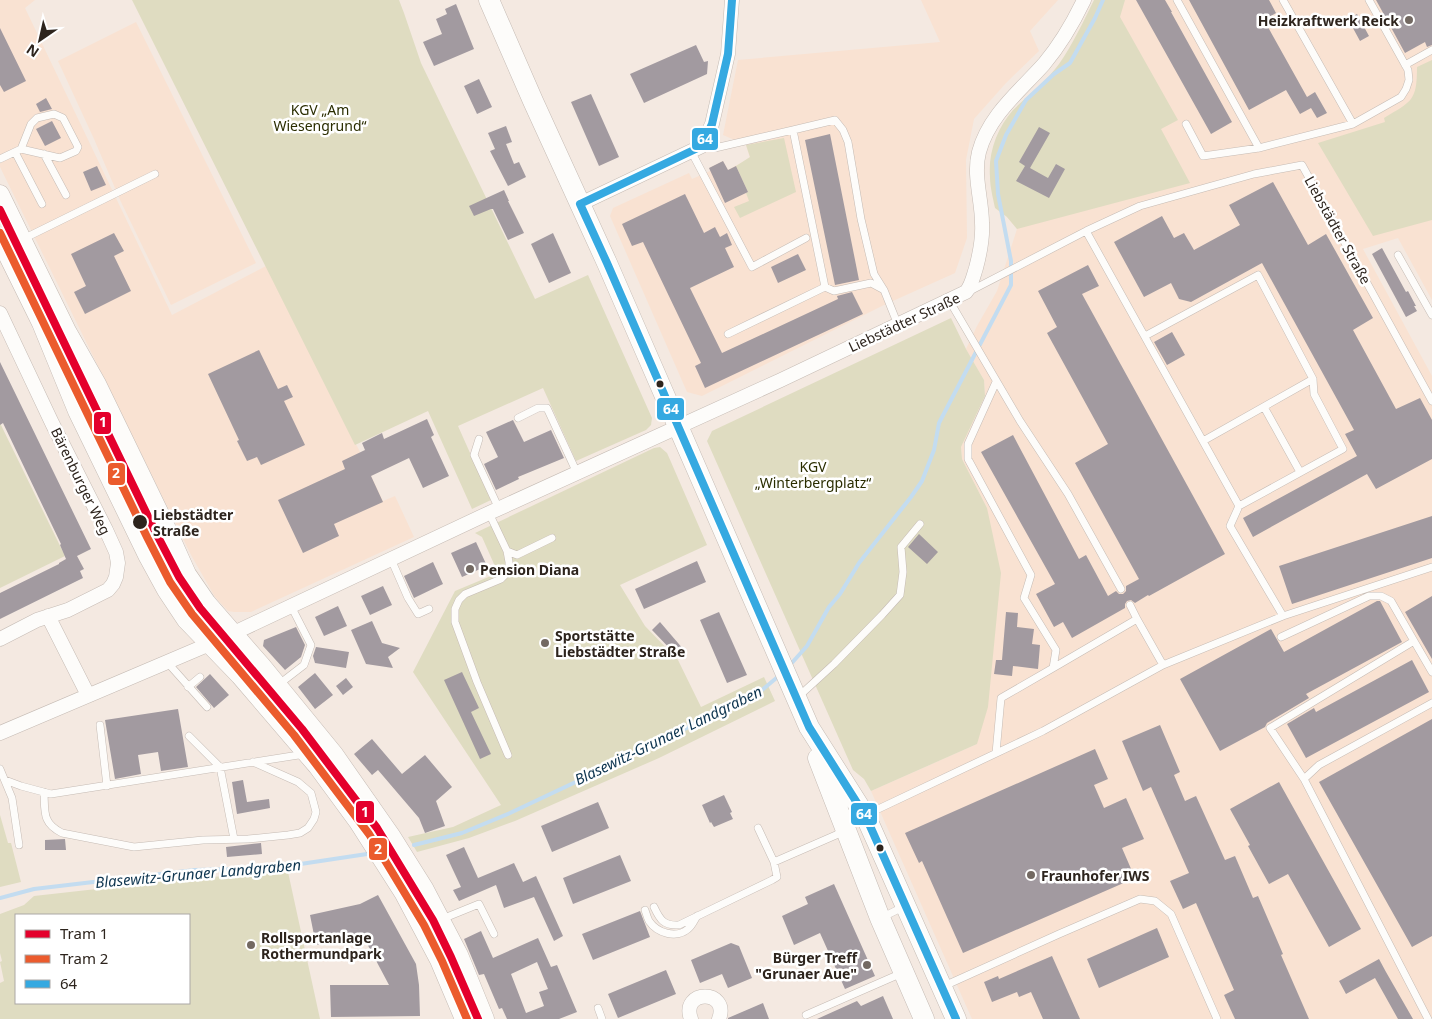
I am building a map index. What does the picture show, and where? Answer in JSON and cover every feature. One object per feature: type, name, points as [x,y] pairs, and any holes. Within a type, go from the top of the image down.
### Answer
[{"type":"main road","points":[[489,0],[611,272],[809,727],[866,817],[956,1019]]},
{"type":"main road","points":[[809,727],[813,748],[880,918],[924,1019]]},
{"type":"street","points":[[580,204],[696,149],[712,124],[728,54],[732,0]]},
{"type":"street","name":"Liebstädter Straße","points":[[232,634],[677,426],[781,380],[966,292],[971,287],[980,250],[982,223],[978,184],[979,154],[984,138],[994,119],[1044,63],[1067,33],[1084,0]]},
{"type":"street","points":[[0,194],[67,331],[97,384],[187,574],[232,634],[334,754],[392,837],[424,888],[459,955],[484,1019]]},
{"type":"street","points":[[0,240],[41,323],[78,411],[166,590],[186,620],[245,682],[306,754],[358,822],[404,894],[439,960],[464,1019]]},
{"type":"street","name":"Bärenburger Weg","points":[[0,313],[116,552],[118,563],[116,577],[108,590],[68,610],[48,616],[0,638]]},
{"type":"street","points":[[48,616],[88,695]]},
{"type":"street","points":[[0,733],[232,634]]},
{"type":"street","points":[[690,1019],[689,1013],[694,1000],[709,996],[717,1002],[720,1011],[719,1019]]},
{"type":"lane","points":[[1177,0],[1259,148]]},
{"type":"lane","points":[[1283,0],[1353,124]]},
{"type":"lane","points":[[1186,124],[1203,156],[1259,148],[1353,124],[1401,97],[1409,80],[1408,70],[1369,0]]},
{"type":"lane","points":[[1405,65],[1432,50]]},
{"type":"lane","points":[[0,159],[18,150],[60,158],[76,151],[78,147],[63,118],[54,114],[37,118],[31,124],[18,150]]},
{"type":"lane","points":[[806,238],[752,267],[696,149],[715,148],[835,120],[843,130],[848,142],[861,219],[874,274],[884,290],[898,325]]},
{"type":"lane","points":[[793,130],[825,287]]},
{"type":"lane","points":[[18,150],[42,204]]},
{"type":"lane","points":[[44,154],[66,195]]},
{"type":"lane","name":"Liebstädter Straße","points":[[966,292],[1086,231],[1140,206],[1254,174],[1302,165],[1432,401]]},
{"type":"lane","points":[[22,239],[155,174]]},
{"type":"lane","points":[[1086,231],[1239,506]]},
{"type":"lane","points":[[1398,255],[1432,316]]},
{"type":"lane","points":[[1145,336],[1258,275],[1313,379],[1314,394],[1343,448],[1239,506],[1230,526],[1283,616]]},
{"type":"lane","points":[[728,334],[825,287],[834,291],[871,283],[884,290]]},
{"type":"lane","points":[[949,300],[996,382],[1068,494],[1120,589]]},
{"type":"lane","points":[[1203,441],[1313,379]]},
{"type":"lane","points":[[996,382],[968,444],[968,459],[1031,575],[1024,598],[1056,650],[1053,668]]},
{"type":"lane","points":[[1264,407],[1300,472]]},
{"type":"lane","points":[[518,418],[538,408],[547,408],[577,473]]},
{"type":"lane","points":[[479,440],[474,455],[507,551],[508,571],[501,579],[465,594],[459,600],[455,609],[455,622],[477,682],[508,755]]},
{"type":"lane","points":[[797,699],[848,650],[900,595],[903,572],[901,547],[920,524]]},
{"type":"lane","points":[[507,551],[517,555],[552,538]]},
{"type":"lane","points":[[391,559],[408,598],[418,614],[429,609]]},
{"type":"lane","points":[[774,862],[846,829],[874,811],[1043,731],[1163,665],[1283,616],[1432,567]]},
{"type":"lane","points":[[1281,637],[1369,596],[1381,596],[1391,601],[1432,672]]},
{"type":"lane","points":[[278,686],[304,665],[311,645],[291,606]]},
{"type":"lane","points":[[1130,606],[1163,665]]},
{"type":"lane","points":[[996,753],[1001,698],[1137,619]]},
{"type":"lane","points":[[1414,641],[1270,728],[1304,779],[1428,1019]]},
{"type":"lane","points":[[166,662],[207,707]]},
{"type":"lane","points":[[188,687],[200,677]]},
{"type":"lane","points":[[1304,779],[1319,765],[1432,703]]},
{"type":"lane","points":[[100,725],[107,786]]},
{"type":"lane","points":[[189,736],[220,767],[234,839]]},
{"type":"lane","points":[[5,780],[51,794],[306,754]]},
{"type":"lane","points":[[44,792],[45,816],[52,828],[62,833],[134,847],[203,840],[278,836],[300,833],[308,828],[316,812],[314,802],[305,787],[253,762]]},
{"type":"lane","points":[[0,769],[12,798],[19,845]]},
{"type":"lane","points":[[654,907],[664,922],[671,925],[679,925],[777,877],[774,862],[758,828]]},
{"type":"lane","points":[[942,988],[1140,899],[1155,901],[1170,914],[1217,1019]]},
{"type":"lane","points":[[440,920],[479,904],[494,934]]},
{"type":"lane","points":[[880,918],[906,906]]},
{"type":"lane","points":[[645,910],[654,926],[660,931],[669,934],[686,931],[698,916]]},
{"type":"lane","points":[[806,1015],[904,973]]},
{"type":"lane","points":[[598,1008],[602,1019]]},
{"type":"shaded area","points":[[0,0],[35,0],[25,8],[172,315],[266,266],[383,501],[395,496],[414,537],[251,612],[228,611],[215,597],[191,555],[0,167]]},
{"type":"shaded area","points":[[921,0],[1058,0],[1030,31],[1039,51],[1006,83],[974,119],[966,160],[967,238],[955,273],[884,305],[702,396],[687,392],[610,216],[613,208],[689,173],[692,179],[710,171],[709,168],[723,161],[728,170],[750,158],[746,145],[723,135],[738,60],[940,42]]},
{"type":"shaded area","points":[[1106,0],[1432,0],[1432,300],[1398,238],[1363,249],[1432,376],[1432,1019],[972,1019],[871,791],[977,744],[987,508],[962,459],[961,447],[985,396],[984,380],[966,349],[997,291],[1017,229],[1007,217]]},
{"type":"shaded area","points":[[136,22],[256,263],[171,305],[121,202],[58,61]]},
{"type":"green space","name":"KGV „Am Wiesengrund“","points":[[132,0],[399,0],[421,63],[535,299],[588,275],[652,418],[651,425],[646,430],[576,461],[543,388],[458,426],[491,500],[472,509],[428,411],[355,445]]},
{"type":"green space","points":[[1094,0],[1125,0],[1120,17],[1178,120],[1161,129],[1190,183],[1017,229],[1007,217],[995,208],[990,185],[990,168],[995,141],[1007,117],[1043,83],[1059,64]]},
{"type":"green space","points":[[1432,60],[1432,220],[1373,236],[1318,143],[1385,122],[1384,118],[1401,108],[1414,94],[1417,67]]},
{"type":"green space","points":[[784,138],[796,192],[740,218],[734,207],[749,201],[746,193],[748,192],[736,166],[750,157],[746,145]]},
{"type":"green space","name":"KGV „Winterbergplatz“","points":[[951,318],[984,380],[985,396],[961,447],[962,459],[987,508],[1001,573],[988,707],[977,744],[871,791],[864,779],[853,770],[707,441],[712,431]]},
{"type":"green space","points":[[0,423],[65,556],[0,588]]},
{"type":"green space","name":"Sportstätte Liebstädter Straße","points":[[660,447],[667,453],[707,545],[620,585],[645,626],[678,660],[701,707],[764,677],[775,701],[659,758],[515,821],[469,838],[417,852],[408,837],[453,827],[501,805],[413,672],[455,591],[498,573],[482,537],[475,533],[654,448]]},
{"type":"green space","points":[[0,815],[8,843],[11,843],[21,882],[0,887]]},
{"type":"green space","points":[[288,872],[320,1019],[0,1019],[0,983],[4,981],[0,962],[2,961],[0,953],[0,914],[24,905],[34,896],[195,878]]},
{"type":"building","points":[[1136,0],[1165,0],[1232,122],[1211,134]]},
{"type":"building","points":[[1189,0],[1269,0],[1276,13],[1264,20],[1307,97],[1315,92],[1327,113],[1317,118],[1311,108],[1300,114],[1286,90],[1249,110]]},
{"type":"building","name":"Heizkraftwerk Reick","points":[[1376,0],[1432,0],[1432,45],[1427,47],[1425,42],[1405,53]]},
{"type":"building","points":[[456,4],[474,49],[434,66],[423,42],[442,34],[436,19],[447,14],[445,9]]},
{"type":"building","points":[[1357,14],[1369,36],[1360,41],[1348,19]]},
{"type":"building","points":[[0,28],[26,81],[4,92],[0,85]]},
{"type":"building","points":[[696,45],[704,62],[708,61],[707,74],[644,103],[630,74]]},
{"type":"building","points":[[479,79],[492,107],[477,114],[464,86]]},
{"type":"building","points":[[591,94],[619,157],[599,166],[571,102]]},
{"type":"building","points":[[46,98],[52,109],[40,112],[36,104]]},
{"type":"building","points":[[52,121],[61,138],[45,146],[36,129]]},
{"type":"building","points":[[506,126],[512,142],[506,144],[514,164],[519,162],[526,177],[508,186],[490,151],[495,149],[488,133]]},
{"type":"building","points":[[1039,127],[1050,133],[1030,168],[1048,178],[1056,164],[1065,169],[1049,198],[1016,181],[1025,166],[1019,162]]},
{"type":"building","points":[[830,134],[859,280],[835,285],[805,140]]},
{"type":"building","points":[[723,161],[728,170],[736,166],[748,192],[725,203],[709,168]]},
{"type":"building","points":[[97,166],[106,185],[91,191],[83,172]]},
{"type":"building","points":[[1273,182],[1308,245],[1326,234],[1373,318],[1353,330],[1396,409],[1420,398],[1432,420],[1432,459],[1376,489],[1367,474],[1253,537],[1243,518],[1357,456],[1345,434],[1354,430],[1262,263],[1191,302],[1179,299],[1171,283],[1144,297],[1114,242],[1162,216],[1174,238],[1184,233],[1194,250],[1240,225],[1229,205]]},
{"type":"building","points":[[504,190],[524,233],[508,240],[493,209],[474,216],[469,206]]},
{"type":"building","points":[[685,194],[704,233],[715,227],[720,237],[727,233],[732,245],[725,248],[734,267],[690,288],[722,353],[838,299],[837,296],[852,292],[863,314],[705,388],[695,366],[701,363],[643,242],[632,246],[622,224]]},
{"type":"building","points":[[114,233],[124,251],[114,256],[131,291],[85,314],[74,292],[86,286],[71,254]]},
{"type":"building","points":[[553,233],[571,273],[549,283],[531,244]]},
{"type":"building","points":[[1382,248],[1406,292],[1408,291],[1416,306],[1414,306],[1417,311],[1406,317],[1372,254]]},
{"type":"building","points":[[798,254],[806,270],[778,283],[771,267]]},
{"type":"building","points":[[1088,265],[1099,286],[1082,294],[1225,554],[1135,603],[1131,600],[1127,601],[1125,608],[1072,638],[1063,622],[1054,627],[1036,594],[1055,584],[981,452],[1013,435],[1079,559],[1086,555],[1108,596],[1116,591],[1119,594],[1123,594],[1126,591],[1126,586],[1139,579],[1075,463],[1108,444],[1047,333],[1057,327],[1038,291]]},
{"type":"building","points":[[1172,332],[1185,355],[1167,365],[1154,342]]},
{"type":"building","points":[[259,350],[278,389],[287,385],[293,397],[284,401],[305,445],[261,465],[257,457],[247,461],[208,374]]},
{"type":"building","points":[[0,362],[91,549],[77,556],[84,569],[80,571],[83,578],[0,619],[0,593],[66,559],[61,544],[3,423],[0,425]]},
{"type":"building","points":[[427,419],[434,435],[431,437],[449,476],[423,488],[409,458],[371,476],[383,502],[334,524],[339,536],[303,553],[278,500],[345,469],[342,461],[365,450],[362,443],[382,433],[384,439]]},
{"type":"building","points":[[513,420],[524,442],[551,430],[564,458],[518,477],[519,479],[496,490],[484,464],[498,457],[486,432]]},
{"type":"building","points":[[1432,516],[1432,558],[1292,604],[1279,566]]},
{"type":"building","points":[[919,534],[938,552],[927,564],[908,547]]},
{"type":"building","points":[[476,542],[487,566],[462,577],[451,553]]},
{"type":"building","points":[[697,561],[706,582],[644,609],[635,589]]},
{"type":"building","points":[[433,562],[443,584],[414,598],[404,576]]},
{"type":"building","points":[[383,586],[392,605],[370,615],[361,596]]},
{"type":"building","points":[[1432,596],[1432,659],[1405,612]]},
{"type":"building","points":[[1380,601],[1402,642],[1306,694],[1309,698],[1267,723],[1265,727],[1220,751],[1180,679],[1271,629],[1284,652]]},
{"type":"building","points":[[338,606],[347,626],[324,636],[315,617]]},
{"type":"building","points":[[719,612],[747,675],[727,683],[700,620]]},
{"type":"building","points":[[1006,612],[1018,613],[1017,627],[1034,629],[1032,644],[1040,645],[1038,669],[1013,666],[1012,676],[994,674],[996,660],[1002,660]]},
{"type":"building","points":[[372,621],[382,643],[400,648],[388,657],[393,668],[366,664],[351,630]]},
{"type":"building","points":[[660,622],[684,650],[677,656],[652,630]]},
{"type":"building","points":[[296,627],[305,645],[301,657],[285,670],[263,646],[264,640]]},
{"type":"building","points":[[316,647],[349,652],[346,668],[315,663],[313,656]]},
{"type":"building","points":[[1412,660],[1429,692],[1306,758],[1287,724],[1314,708],[1316,712]]},
{"type":"building","points":[[462,672],[479,708],[471,712],[491,754],[480,759],[444,680]]},
{"type":"building","points":[[315,673],[333,695],[315,709],[298,687]]},
{"type":"building","points":[[210,674],[229,695],[214,708],[196,687]]},
{"type":"building","points":[[346,678],[353,687],[343,695],[336,686]]},
{"type":"building","points":[[178,709],[188,767],[161,771],[158,752],[138,755],[141,774],[115,779],[105,720]]},
{"type":"building","points":[[1432,719],[1432,936],[1412,947],[1319,782]]},
{"type":"building","points":[[1160,725],[1180,772],[1174,775],[1185,801],[1196,796],[1225,860],[1235,856],[1253,898],[1258,896],[1309,1019],[1235,1019],[1224,995],[1234,990],[1196,903],[1183,909],[1170,881],[1189,873],[1151,787],[1143,791],[1122,741]]},
{"type":"building","points":[[372,739],[402,774],[425,755],[452,787],[436,801],[445,826],[425,833],[419,818],[378,770],[372,775],[354,754]]},
{"type":"building","name":"Fraunhofer IWS","points":[[1095,749],[1108,779],[1094,785],[1104,808],[1126,798],[1144,839],[1122,848],[1135,878],[963,953],[922,861],[919,863],[905,833]]},
{"type":"building","points":[[243,780],[247,802],[269,799],[270,808],[237,814],[232,782]]},
{"type":"building","points":[[1279,782],[1361,929],[1329,947],[1288,874],[1269,884],[1230,809]]},
{"type":"building","points":[[724,795],[732,812],[730,813],[733,819],[714,827],[710,823],[702,805]]},
{"type":"building","points":[[598,802],[609,828],[552,852],[541,826]]},
{"type":"building","points":[[65,839],[66,850],[45,850],[45,840]]},
{"type":"building","points":[[261,843],[262,854],[227,857],[226,847]]},
{"type":"building","points":[[464,847],[478,878],[514,863],[523,882],[536,876],[563,936],[554,941],[534,897],[504,908],[496,885],[459,901],[453,890],[461,887],[446,855]]},
{"type":"building","points":[[620,855],[631,881],[573,904],[563,878]]},
{"type":"building","points":[[834,884],[875,976],[845,989],[820,933],[794,945],[782,916],[808,904],[805,897]]},
{"type":"building","points":[[378,895],[416,964],[420,1016],[331,1017],[330,985],[389,985],[363,936],[316,945],[310,915],[360,904]]},
{"type":"building","points":[[640,911],[650,937],[593,960],[582,934]]},
{"type":"building","points":[[1157,928],[1169,957],[1099,988],[1087,959]]},
{"type":"building","points":[[481,931],[493,958],[538,938],[551,967],[557,965],[577,1012],[559,1019],[507,1019],[502,1008],[499,1009],[484,974],[479,975],[464,939]],"holes":[[[537,962],[548,989],[539,992],[544,1006],[526,1013],[511,974]]]},
{"type":"building","points":[[731,943],[739,946],[752,978],[728,988],[722,974],[700,983],[691,960]]},
{"type":"building","points":[[1052,956],[1080,1019],[1043,1019],[1031,992],[1019,997],[1017,992],[992,1002],[984,982],[998,976],[999,979]]},
{"type":"building","points":[[1379,959],[1413,1019],[1398,1019],[1375,978],[1346,994],[1339,981]]},
{"type":"building","points":[[666,970],[676,994],[618,1018],[608,994]]},
{"type":"building","points":[[883,996],[893,1019],[817,1019],[857,1001],[861,1006]]},
{"type":"building","points":[[763,1003],[769,1019],[728,1019],[728,1018]]},
{"type":"waterway","name":"Blasewitz‐Grunaer Landgraben","points":[[790,665],[807,646],[829,607],[840,594],[859,563],[922,481],[934,450],[939,423],[1011,285],[1011,261],[998,194],[996,161],[1006,135],[1026,100],[1054,74],[1070,63],[1103,0]]},
{"type":"waterway","name":"Blasewitz‐Grunaer Landgraben","points":[[414,845],[462,833],[510,813],[633,755],[762,690],[780,675]]},
{"type":"waterway","name":"Blasewitz‐Grunaer Landgraben","points":[[0,898],[34,889],[195,870],[274,868],[367,854]]},
{"type":"tram line","name":"1","points":[[0,210],[179,577],[200,608],[302,729],[377,828],[433,920],[478,1019]]},
{"type":"tram line","name":"2","points":[[0,233],[170,582],[192,614],[294,735],[369,834],[424,925],[467,1019]]},
{"type":"transit line","name":"64","points":[[580,204],[702,146],[712,124],[728,54],[732,0]]},
{"type":"transit line","name":"64","points":[[580,204],[809,727],[866,817],[956,1019]]},
{"type":"place","name":"Heizkraftwerk Reick","points":[[1409,20]]},
{"type":"place","name":"Liebstädter Straße","points":[[140,522]]},
{"type":"place","name":"Pension Diana","points":[[470,569]]},
{"type":"place","name":"Sportstätte Liebstädter Straße","points":[[545,643]]},
{"type":"place","name":"Fraunhofer IWS","points":[[1031,875]]},
{"type":"place","name":"Rollsportanlage Rothermundpark","points":[[251,945]]},
{"type":"place","name":"Bürger Treff \"Grunaer Aue\"","points":[[867,965]]}]
